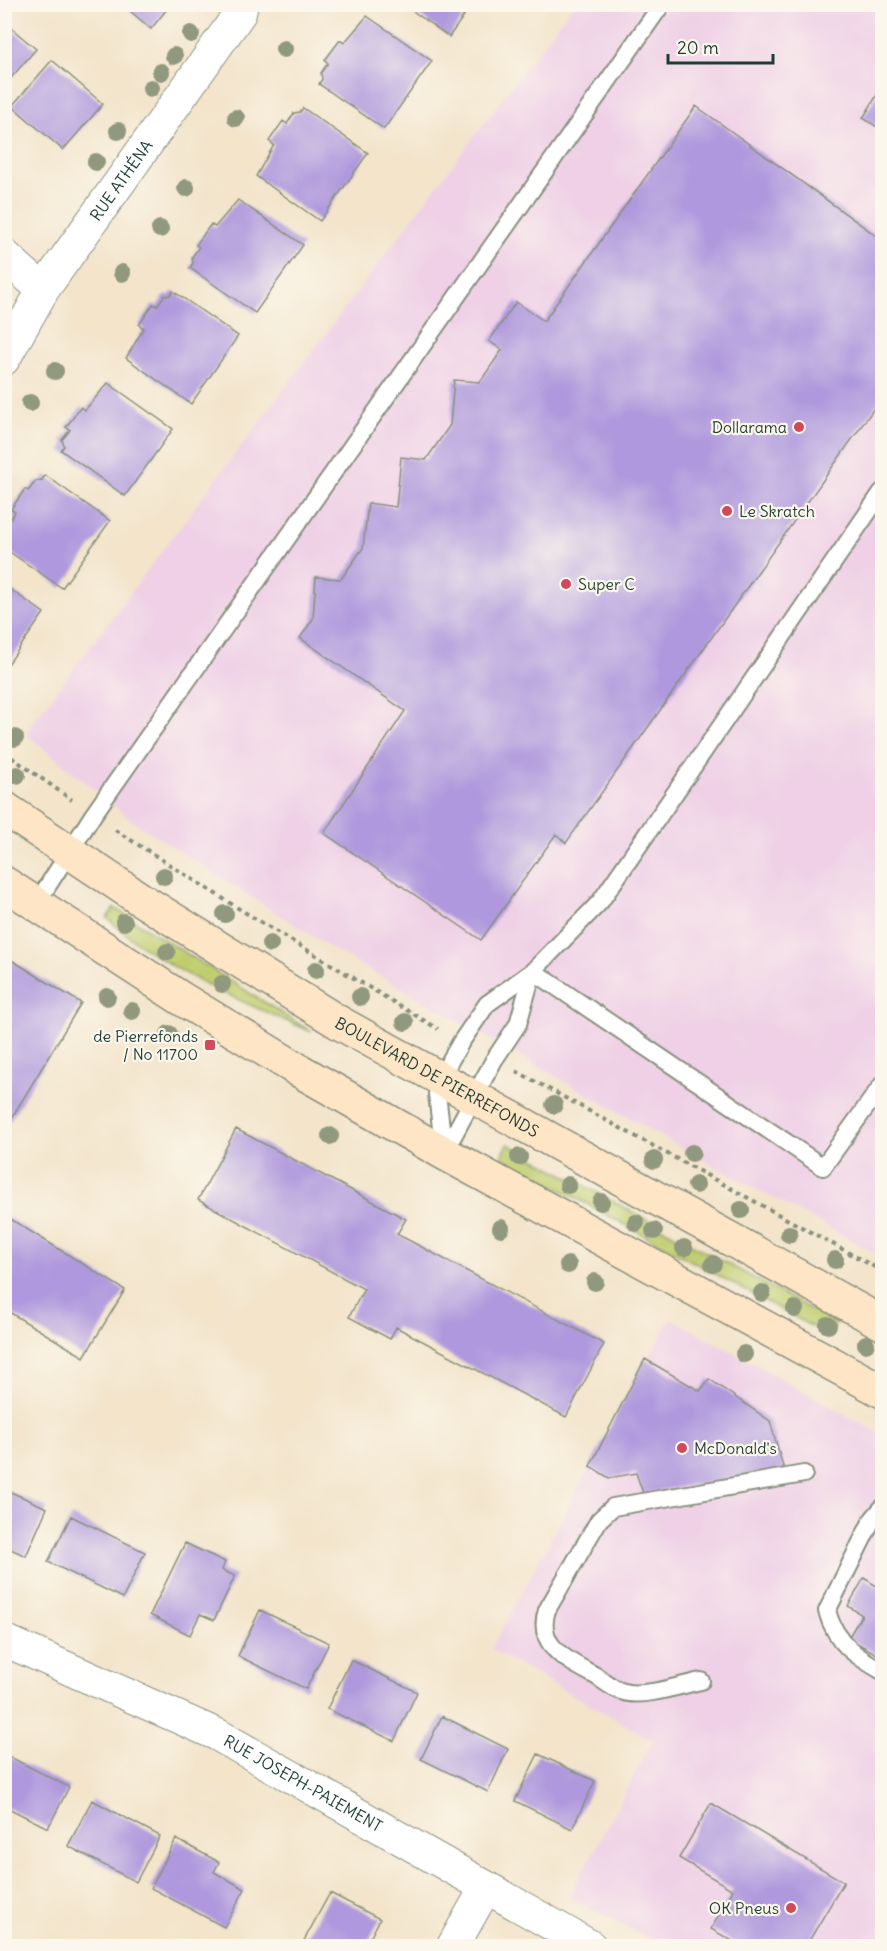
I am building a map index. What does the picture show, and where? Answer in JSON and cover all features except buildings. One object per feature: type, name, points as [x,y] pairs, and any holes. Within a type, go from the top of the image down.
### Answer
[{"type":"main road","name":"BOULEVARD DE PIERREFONDS","points":[[4,808],[277,986],[473,1099],[882,1323]]},
{"type":"main road","points":[[4,883],[252,1042],[444,1153],[882,1392]]},
{"type":"street","name":"RUE ATHÉNA","points":[[4,359],[44,290],[240,13],[242,4]]},
{"type":"street","points":[[4,255],[44,290]]},
{"type":"street","name":"RUE JOSEPH-PAIEMENT","points":[[4,1640],[218,1735],[590,1947]]},
{"type":"street","points":[[453,1947],[486,1887]]},
{"type":"lane","points":[[36,904],[93,815],[662,4]]},
{"type":"lane","points":[[444,1153],[436,1102],[439,1080],[487,1004],[533,971],[600,902],[882,492]]},
{"type":"lane","points":[[533,971],[823,1167],[882,1085]]},
{"type":"lane","points":[[444,1153],[518,1024],[533,971]]},
{"type":"lane","points":[[701,1681],[644,1692],[624,1693],[559,1655],[546,1637],[543,1624],[547,1610],[599,1520],[613,1508],[804,1474]]},
{"type":"lane","points":[[882,1508],[872,1520],[827,1611],[838,1640],[853,1655],[882,1671]]},
{"type":"path","points":[[4,752],[58,790]]},
{"type":"path","points":[[114,830],[441,1031]]},
{"type":"path","points":[[513,1070],[882,1271]]},
{"type":"shaded area","points":[[573,5],[882,5],[882,1257],[685,1150],[331,948],[131,820],[25,733]]},
{"type":"shaded area","points":[[671,1318],[882,1435],[882,1946],[664,1946],[569,1897],[653,1740],[491,1649]]},
{"type":"green space","points":[[114,908],[312,1032],[204,983],[153,954],[107,918]]},
{"type":"green space","points":[[508,1144],[836,1323],[829,1336],[501,1157]]},
{"type":"place","name":"Dollarama","points":[[799,427]]},
{"type":"place","name":"Le Skratch","points":[[727,511]]},
{"type":"place","name":"Super C","points":[[566,584]]},
{"type":"place","name":"de Pierrefonds / No 11700","points":[[210,1045]]},
{"type":"place","name":"McDonald's","points":[[682,1448]]},
{"type":"place","name":"OK Pneus","points":[[791,1908]]}]
